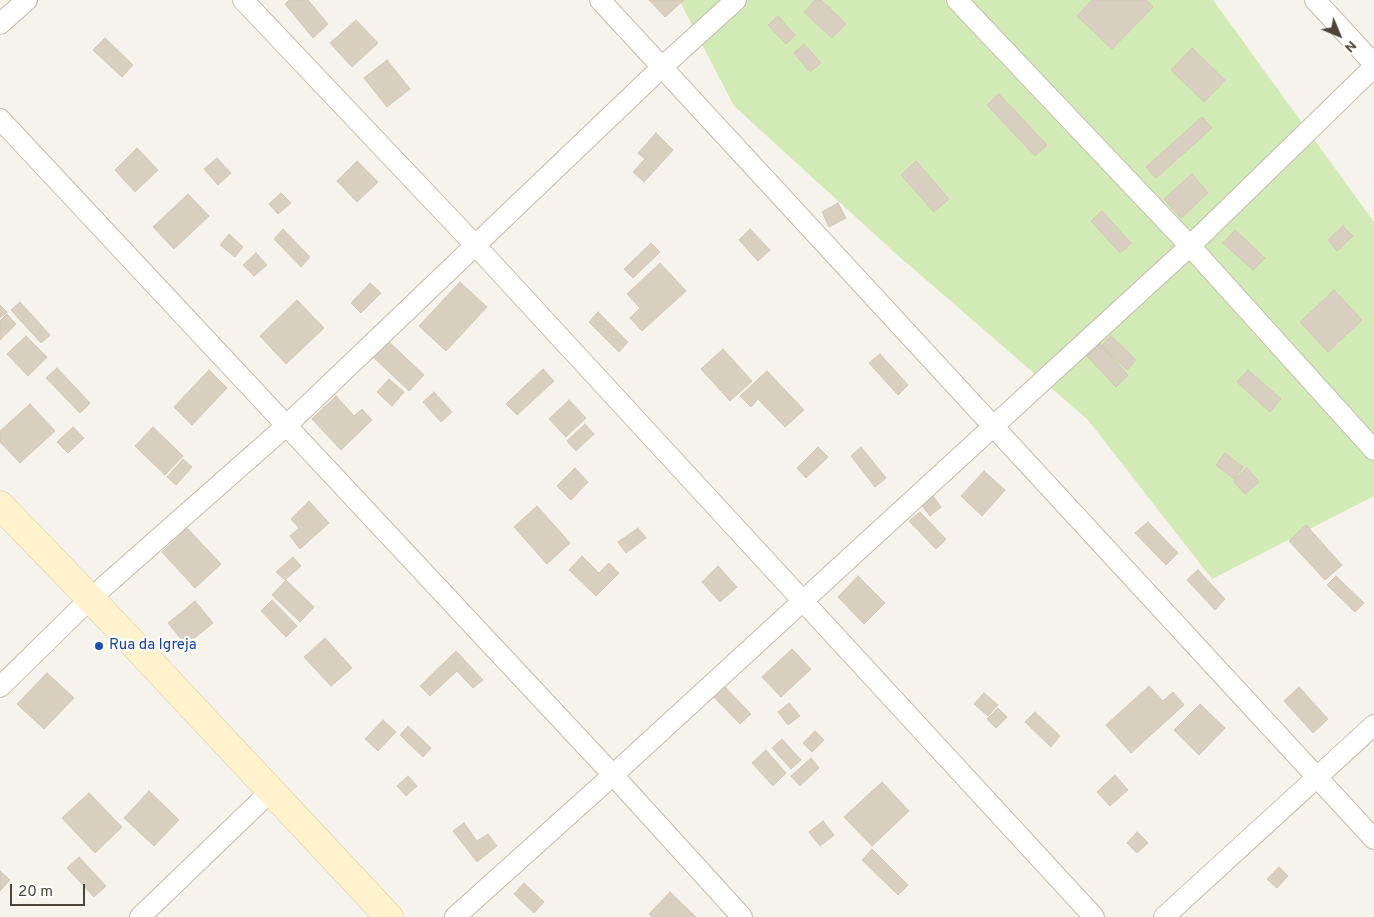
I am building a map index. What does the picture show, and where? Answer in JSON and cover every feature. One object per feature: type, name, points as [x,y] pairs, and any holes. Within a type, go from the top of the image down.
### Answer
[{"type":"street","points":[[0,24],[27,0]]},
{"type":"street","points":[[243,0],[476,246],[1094,917]]},
{"type":"street","points":[[600,0],[1374,839]]},
{"type":"street","points":[[0,687],[90,598],[286,426],[661,68],[736,0]]},
{"type":"street","points":[[957,0],[1190,246],[1374,450]]},
{"type":"street","points":[[455,917],[804,602],[1190,246],[1374,65],[1315,0]]},
{"type":"street","points":[[0,119],[613,776],[742,917]]},
{"type":"street","points":[[0,505],[90,598],[388,917]]},
{"type":"street","points":[[1164,917],[1374,726]]},
{"type":"street","points":[[140,917],[271,791]]},
{"type":"green space","points":[[679,0],[1213,0],[1374,222],[1374,496],[1212,579],[1088,420],[894,252],[734,106]]},
{"type":"building","points":[[289,0],[308,0],[328,24],[313,38],[285,4]]},
{"type":"building","points":[[649,0],[684,0],[665,17]]},
{"type":"building","points":[[815,0],[821,0],[846,24],[832,38],[804,12]]},
{"type":"building","points":[[1092,0],[1146,0],[1153,7],[1112,49],[1077,16]]},
{"type":"building","points":[[778,16],[795,35],[786,44],[768,25]]},
{"type":"building","points":[[356,20],[378,43],[352,67],[330,43]]},
{"type":"building","points":[[105,38],[133,65],[122,77],[93,50]]},
{"type":"building","points":[[804,44],[821,63],[810,72],[794,53]]},
{"type":"building","points":[[1192,48],[1225,80],[1204,102],[1171,70]]},
{"type":"building","points":[[387,60],[410,89],[387,107],[364,78]]},
{"type":"building","points":[[999,94],[1047,145],[1035,156],[987,105]]},
{"type":"building","points":[[1202,117],[1212,128],[1156,178],[1146,167]]},
{"type":"building","points":[[656,133],[673,150],[644,182],[633,172],[645,159],[638,153]]},
{"type":"building","points":[[137,148],[158,170],[135,192],[115,170]]},
{"type":"building","points":[[217,158],[231,173],[218,185],[204,169]]},
{"type":"building","points":[[357,161],[378,182],[357,202],[337,181]]},
{"type":"building","points":[[916,161],[949,199],[934,212],[901,175]]},
{"type":"building","points":[[1192,174],[1208,193],[1181,218],[1164,199]]},
{"type":"building","points":[[281,193],[291,203],[278,214],[269,204]]},
{"type":"building","points":[[188,194],[209,216],[174,249],[153,227]]},
{"type":"building","points":[[838,203],[846,218],[829,227],[822,212]]},
{"type":"building","points":[[1102,211],[1131,243],[1120,253],[1091,221]]},
{"type":"building","points":[[1343,226],[1353,236],[1337,251],[1328,240]]},
{"type":"building","points":[[283,229],[310,257],[301,267],[274,239]]},
{"type":"building","points":[[750,229],[770,250],[758,261],[739,240]]},
{"type":"building","points":[[1235,230],[1265,258],[1253,270],[1223,243]]},
{"type":"building","points":[[229,234],[243,247],[235,257],[220,245]]},
{"type":"building","points":[[651,243],[660,252],[633,278],[624,269]]},
{"type":"building","points":[[256,253],[267,265],[254,276],[243,265]]},
{"type":"building","points":[[660,263],[686,291],[642,331],[630,318],[640,308],[627,294]]},
{"type":"building","points":[[460,282],[487,307],[446,351],[419,326]]},
{"type":"building","points":[[370,283],[381,293],[361,313],[351,303]]},
{"type":"building","points":[[1334,290],[1362,320],[1328,352],[1300,322]]},
{"type":"building","points":[[297,300],[324,328],[286,364],[260,336]]},
{"type":"building","points":[[20,302],[50,335],[41,343],[11,310]]},
{"type":"building","points":[[0,305],[7,312],[0,318]]},
{"type":"building","points":[[598,312],[628,342],[619,352],[589,322]]},
{"type":"building","points":[[7,314],[16,324],[0,340],[0,321]]},
{"type":"building","points":[[26,336],[47,357],[28,376],[7,354]]},
{"type":"building","points":[[1111,336],[1136,360],[1127,370],[1102,346]]},
{"type":"building","points":[[385,338],[424,375],[409,391],[370,354]]},
{"type":"building","points":[[1100,344],[1128,375],[1116,387],[1087,356]]},
{"type":"building","points":[[723,349],[752,381],[730,401],[701,369]]},
{"type":"building","points":[[880,354],[908,385],[898,395],[869,363]]},
{"type":"building","points":[[57,368],[90,403],[80,413],[46,378]]},
{"type":"building","points":[[543,369],[554,381],[517,415],[506,404]]},
{"type":"building","points":[[209,370],[227,388],[192,425],[174,407]]},
{"type":"building","points":[[1248,370],[1281,399],[1270,412],[1237,382]]},
{"type":"building","points":[[767,371],[804,410],[785,427],[758,399],[751,407],[740,396]]},
{"type":"building","points":[[389,379],[404,392],[392,406],[377,392]]},
{"type":"building","points":[[434,392],[452,412],[441,422],[423,402]]},
{"type":"building","points":[[336,396],[354,416],[362,409],[372,420],[341,450],[312,419]]},
{"type":"building","points":[[569,400],[586,418],[566,437],[549,419]]},
{"type":"building","points":[[30,404],[55,431],[20,463],[0,442],[0,431]]},
{"type":"building","points":[[585,424],[594,434],[576,451],[567,441]]},
{"type":"building","points":[[73,427],[84,438],[68,453],[57,442]]},
{"type":"building","points":[[153,427],[183,456],[165,475],[135,446]]},
{"type":"building","points":[[818,447],[828,457],[806,478],[797,468]]},
{"type":"building","points":[[861,447],[886,478],[875,487],[851,456]]},
{"type":"building","points":[[1225,453],[1243,467],[1234,479],[1216,465]]},
{"type":"building","points":[[183,459],[192,467],[176,485],[167,477]]},
{"type":"building","points":[[575,468],[588,482],[571,500],[557,486]]},
{"type":"building","points":[[1247,468],[1259,482],[1245,494],[1233,481]]},
{"type":"building","points":[[984,471],[1005,490],[982,516],[961,496]]},
{"type":"building","points":[[933,496],[941,507],[930,516],[922,506]]},
{"type":"building","points":[[309,501],[329,523],[300,549],[290,536],[299,528],[291,519]]},
{"type":"building","points":[[537,506],[570,543],[547,564],[514,527]]},
{"type":"building","points":[[920,512],[946,539],[936,549],[909,521]]},
{"type":"building","points":[[1148,522],[1178,553],[1166,565],[1135,533]]},
{"type":"building","points":[[1306,525],[1342,565],[1325,580],[1289,541]]},
{"type":"building","points":[[187,528],[221,564],[195,588],[162,552]]},
{"type":"building","points":[[638,528],[646,538],[626,553],[618,542]]},
{"type":"building","points":[[582,556],[599,573],[609,563],[619,573],[596,596],[569,570]]},
{"type":"building","points":[[293,557],[301,566],[285,580],[276,572]]},
{"type":"building","points":[[718,566],[737,587],[720,602],[702,582]]},
{"type":"building","points":[[1198,570],[1225,599],[1215,610],[1187,580]]},
{"type":"building","points":[[858,576],[885,603],[864,624],[838,597]]},
{"type":"building","points":[[1336,576],[1364,603],[1355,612],[1327,585]]},
{"type":"building","points":[[286,580],[314,607],[300,622],[272,595]]},
{"type":"building","points":[[272,600],[297,626],[286,637],[261,611]]},
{"type":"building","points":[[195,601],[213,623],[186,645],[168,623]]},
{"type":"building","points":[[325,638],[352,668],[331,686],[304,657]]},
{"type":"building","points":[[792,649],[811,669],[781,697],[762,677]]},
{"type":"building","points":[[456,651],[483,680],[473,688],[457,671],[430,696],[420,686]]},
{"type":"building","points":[[47,673],[74,698],[44,729],[17,704]]},
{"type":"building","points":[[722,684],[751,714],[740,724],[711,694]]},
{"type":"building","points":[[1149,686],[1163,701],[1173,692],[1184,705],[1131,753],[1106,725]]},
{"type":"building","points":[[1299,687],[1328,719],[1313,733],[1284,701]]},
{"type":"building","points":[[984,693],[998,705],[988,716],[974,704]]},
{"type":"building","points":[[789,703],[800,716],[788,725],[778,712]]},
{"type":"building","points":[[1200,704],[1225,728],[1199,755],[1174,730]]},
{"type":"building","points":[[998,708],[1007,717],[996,728],[987,719]]},
{"type":"building","points":[[1035,712],[1060,736],[1051,747],[1025,722]]},
{"type":"building","points":[[383,720],[396,732],[378,751],[365,739]]},
{"type":"building","points":[[408,726],[431,748],[423,757],[400,735]]},
{"type":"building","points":[[815,731],[824,740],[812,752],[803,743]]},
{"type":"building","points":[[782,739],[801,760],[791,769],[772,748]]},
{"type":"building","points":[[766,750],[786,773],[773,786],[752,763]]},
{"type":"building","points":[[811,758],[819,768],[800,786],[791,776]]},
{"type":"building","points":[[1115,775],[1128,790],[1110,806],[1097,792]]},
{"type":"building","points":[[408,776],[417,786],[406,796],[397,786]]},
{"type":"building","points":[[882,782],[909,811],[872,846],[844,817]]},
{"type":"building","points":[[149,791],[179,820],[154,846],[124,818]]},
{"type":"building","points":[[89,793],[122,827],[95,853],[62,818]]},
{"type":"building","points":[[823,821],[834,835],[820,846],[809,832]]},
{"type":"building","points":[[464,823],[477,841],[488,834],[497,846],[477,862],[453,831]]},
{"type":"building","points":[[1137,832],[1148,843],[1137,853],[1127,843]]},
{"type":"building","points":[[872,849],[908,885],[898,895],[862,860]]},
{"type":"building","points":[[79,857],[106,886],[94,897],[67,868]]},
{"type":"building","points":[[1279,867],[1288,876],[1277,888],[1267,879]]},
{"type":"building","points":[[0,871],[10,880],[0,891]]},
{"type":"building","points":[[524,883],[544,902],[534,913],[514,894]]},
{"type":"building","points":[[670,892],[696,917],[652,917],[649,914]]},
{"type":"place","name":"Rua da Igreja","points":[[99,646]]}]
